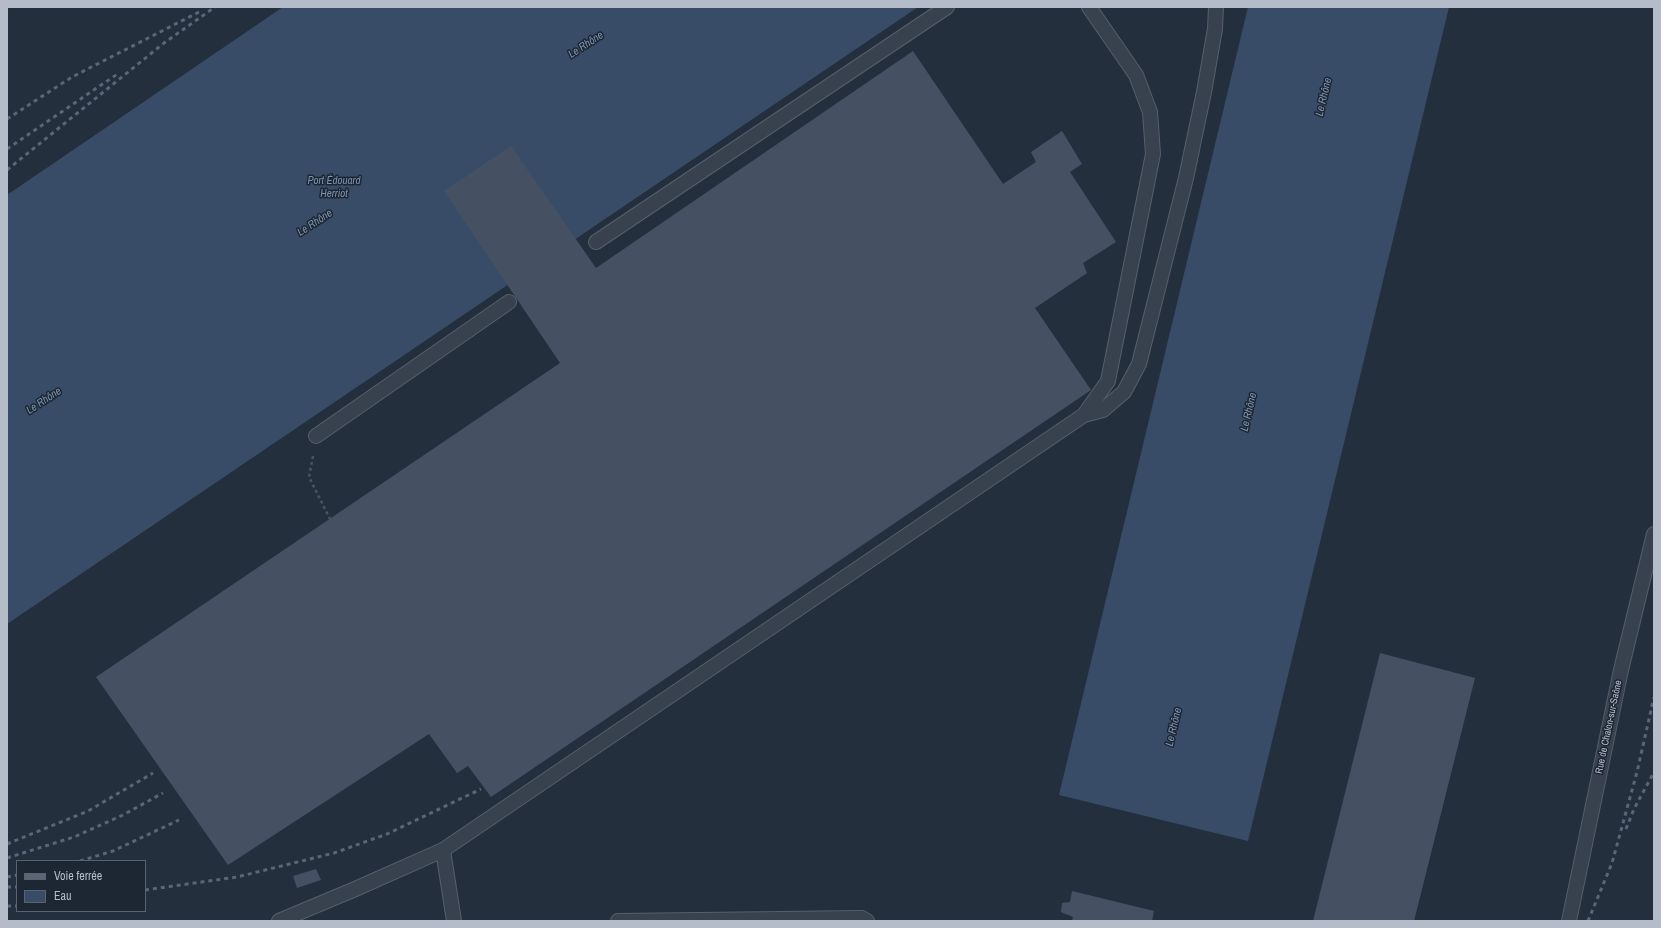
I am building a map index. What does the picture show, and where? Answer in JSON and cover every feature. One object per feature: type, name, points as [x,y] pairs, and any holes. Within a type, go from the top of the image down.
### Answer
[{"type":"lane","points":[[596,242],[947,7]]},
{"type":"lane","points":[[1084,415],[1108,381],[1153,154],[1150,112],[1136,75],[1089,7]]},
{"type":"lane","points":[[279,921],[443,850],[1084,415],[1103,410],[1124,392],[1139,364],[1186,178],[1206,84],[1215,29],[1216,7]]},
{"type":"lane","points":[[316,436],[509,302]]},
{"type":"lane","name":"Rue de Chalon-sur-Saône","points":[[1569,921],[1621,670],[1654,534]]},
{"type":"lane","points":[[443,850],[454,921]]},
{"type":"lane","points":[[618,921],[862,918],[867,921]]},
{"type":"path","points":[[316,436],[309,477],[330,519]]},
{"type":"water","name":"Port Édouard Herriot","points":[[283,7],[918,7],[7,624],[7,195]]},
{"type":"water","name":"Le Rhône","points":[[1248,7],[1449,7],[1248,841],[1059,795]]},
{"type":"building","points":[[913,51],[1003,184],[1036,162],[1031,152],[1062,131],[1082,164],[1070,172],[1116,242],[1083,263],[1087,273],[1035,308],[1091,390],[491,797],[468,766],[457,773],[429,734],[228,865],[96,677],[560,363],[444,191],[511,146],[596,268]]},
{"type":"building","points":[[1380,653],[1475,678],[1414,921],[1313,921]]},
{"type":"building","points":[[316,869],[321,880],[297,888],[293,876]]},
{"type":"building","points":[[1072,891],[1154,911],[1152,921],[1072,921],[1073,917],[1061,912],[1062,903],[1070,902]]},
{"type":"railway","points":[[7,170],[164,43],[215,7]]},
{"type":"railway","points":[[7,119],[72,77],[199,12]]},
{"type":"railway","points":[[7,149],[119,73]]},
{"type":"railway","points":[[1588,921],[1612,863],[1637,772],[1654,697]]},
{"type":"railway","points":[[1626,829],[1634,809],[1654,772]]},
{"type":"railway","points":[[7,844],[88,811],[153,773]]},
{"type":"railway","points":[[146,890],[237,877],[334,853],[387,834],[481,789]]},
{"type":"railway","points":[[7,858],[74,837],[123,815],[163,793]]},
{"type":"railway","points":[[83,860],[113,851],[179,820]]},
{"type":"railway","points":[[7,877],[16,875]]},
{"type":"railway","points":[[7,887],[16,887]]},
{"type":"railway","points":[[7,906],[16,906]]}]
